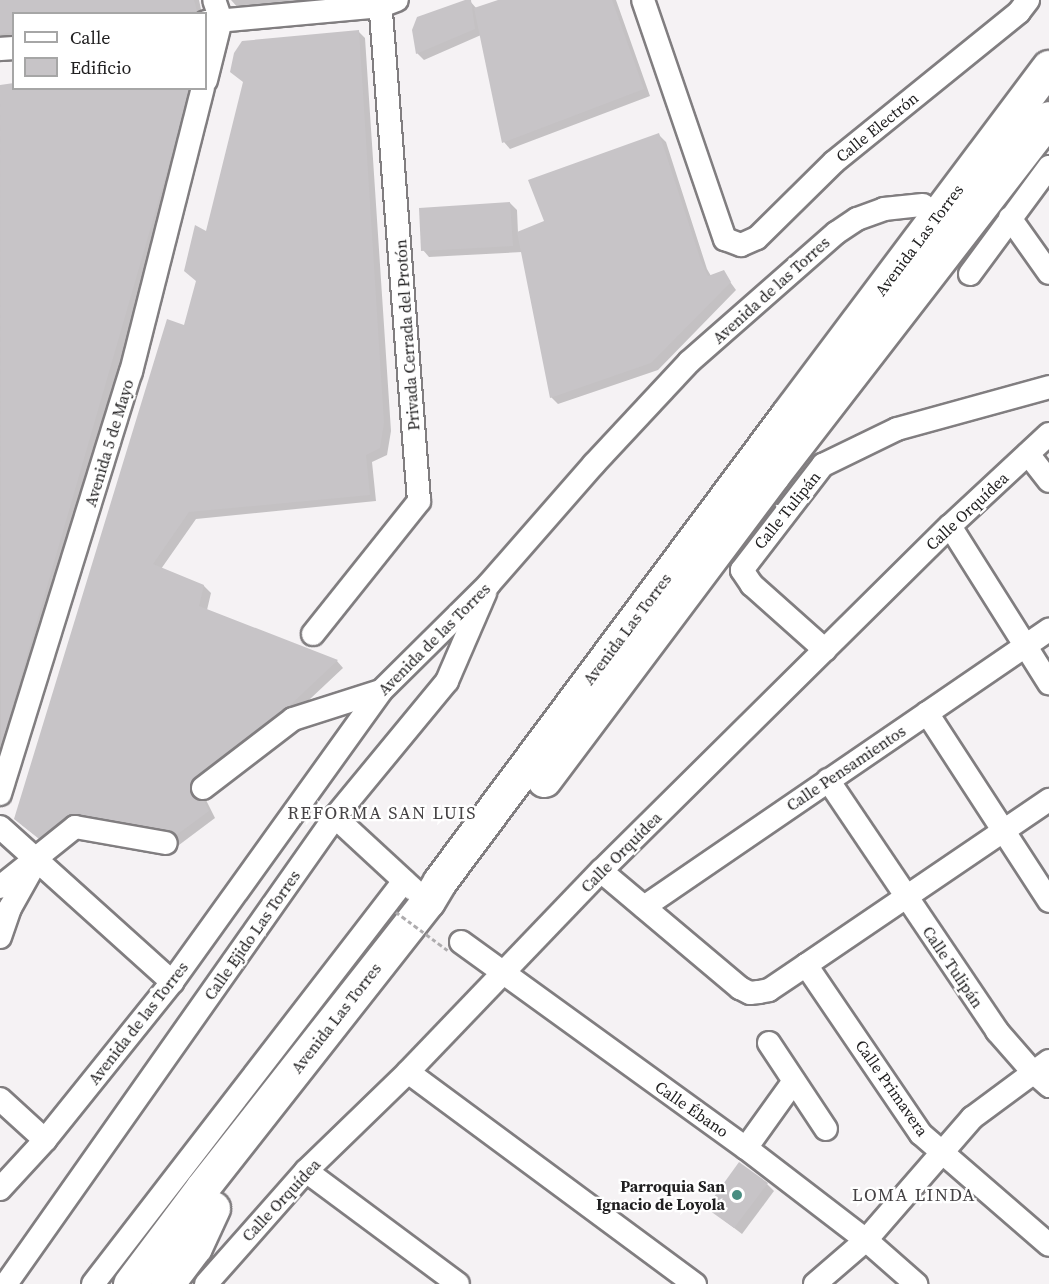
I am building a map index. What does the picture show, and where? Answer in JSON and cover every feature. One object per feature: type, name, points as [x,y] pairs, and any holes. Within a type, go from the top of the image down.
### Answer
[{"type":"highway","name":"Avenida Las Torres","points":[[207,1198],[428,901],[447,872],[1049,67]]},
{"type":"highway","name":"Avenida Las Torres","points":[[207,1198],[437,922],[765,485],[1049,118]]},
{"type":"highway","points":[[788,414],[797,372],[923,205],[952,171],[991,144]]},
{"type":"highway","points":[[152,1278],[195,1247],[207,1198]]},
{"type":"highway","points":[[113,1284],[154,1230],[207,1198]]},
{"type":"street","name":"Calle Electrón","points":[[643,0],[725,239],[741,245],[757,238],[834,162],[1019,12],[1028,0]]},
{"type":"street","points":[[207,73],[214,14],[386,2]]},
{"type":"street","name":"Privada Cerrada del Protón","points":[[314,634],[420,501],[386,2]]},
{"type":"street","name":"Avenida 5 de Mayo","points":[[0,794],[131,372],[202,90]]},
{"type":"street","points":[[970,274],[1049,167]]},
{"type":"street","name":"Avenida de las Torres","points":[[0,1189],[45,1140],[172,982],[381,691],[489,584],[594,464],[689,362],[836,233],[857,219],[884,209],[923,205]]},
{"type":"street","points":[[1010,218],[1049,273]]},
{"type":"street","name":"Calle Tulipán","points":[[825,650],[752,585],[742,570],[823,465],[897,429],[1049,387]]},
{"type":"street","name":"Calle Orquídea","points":[[212,1282],[306,1171],[408,1072],[601,871],[950,526],[1049,434]]},
{"type":"street","points":[[1028,454],[1049,481]]},
{"type":"street","points":[[950,526],[1049,683]]},
{"type":"street","name":"Calle Ejido Las Torres","points":[[6,1284],[335,817],[447,681],[489,584]]},
{"type":"street","name":"Calle Pensamientos","points":[[644,907],[1049,630]]},
{"type":"street","points":[[203,789],[293,719],[381,691]]},
{"type":"street","points":[[927,713],[1049,901]]},
{"type":"street","name":"Calle Tulipán","points":[[828,780],[997,1031],[1043,1073]]},
{"type":"street","points":[[601,871],[740,988],[750,993],[769,990],[1049,800]]},
{"type":"street","name":"Avenida Las Torres","points":[[93,1284],[408,885],[335,817]]},
{"type":"street","points":[[0,827],[172,982]]},
{"type":"street","points":[[0,887],[37,860],[75,827],[166,843]]},
{"type":"street","points":[[0,937],[10,908],[37,860]]},
{"type":"street","name":"Calle Ébano","points":[[456,947],[503,974],[746,1148],[866,1240],[916,1284]]},
{"type":"street","name":"Calle Primavera","points":[[806,965],[921,1134],[1049,1245]]},
{"type":"street","points":[[769,1043],[826,1129]]},
{"type":"street","points":[[408,1072],[695,1284]]},
{"type":"street","points":[[815,1284],[866,1240],[972,1118],[1043,1073]]},
{"type":"street","points":[[746,1148],[794,1081]]},
{"type":"street","points":[[0,1099],[45,1140]]},
{"type":"street","points":[[306,1171],[458,1284]]},
{"type":"path","points":[[396,912],[456,947]]},
{"type":"building","points":[[0,0],[194,0],[197,11],[12,12],[12,32],[0,34]]},
{"type":"building","points":[[465,0],[471,0],[475,29],[416,54],[412,30],[417,17]]},
{"type":"building","points":[[498,0],[612,0],[644,89],[502,143],[474,8]]},
{"type":"building","points":[[359,30],[384,423],[380,448],[366,455],[370,495],[189,512],[153,564],[204,585],[199,606],[338,660],[199,791],[209,811],[167,842],[75,824],[48,846],[14,819],[167,319],[184,325],[196,281],[184,271],[195,225],[206,231],[243,82],[230,72],[234,53],[242,41]]},
{"type":"building","points":[[12,83],[12,90],[190,90],[1,746],[0,85]]},
{"type":"building","points":[[659,133],[708,276],[724,270],[731,282],[651,363],[550,398],[517,232],[544,221],[528,180]]},
{"type":"building","points":[[510,202],[513,246],[421,251],[419,208]]},
{"type":"building","name":"Parroquia San Ignacio de Loyola","points":[[739,1162],[768,1183],[734,1228],[706,1208]]},
{"type":"place","name":"Parroquia San Ignacio de Loyola","points":[[737,1195]]},
{"type":"district","name":"REFORMA SAN LUIS","points":[[382,813]]},
{"type":"district","name":"LOMA LINDA","points":[[914,1195]]}]
